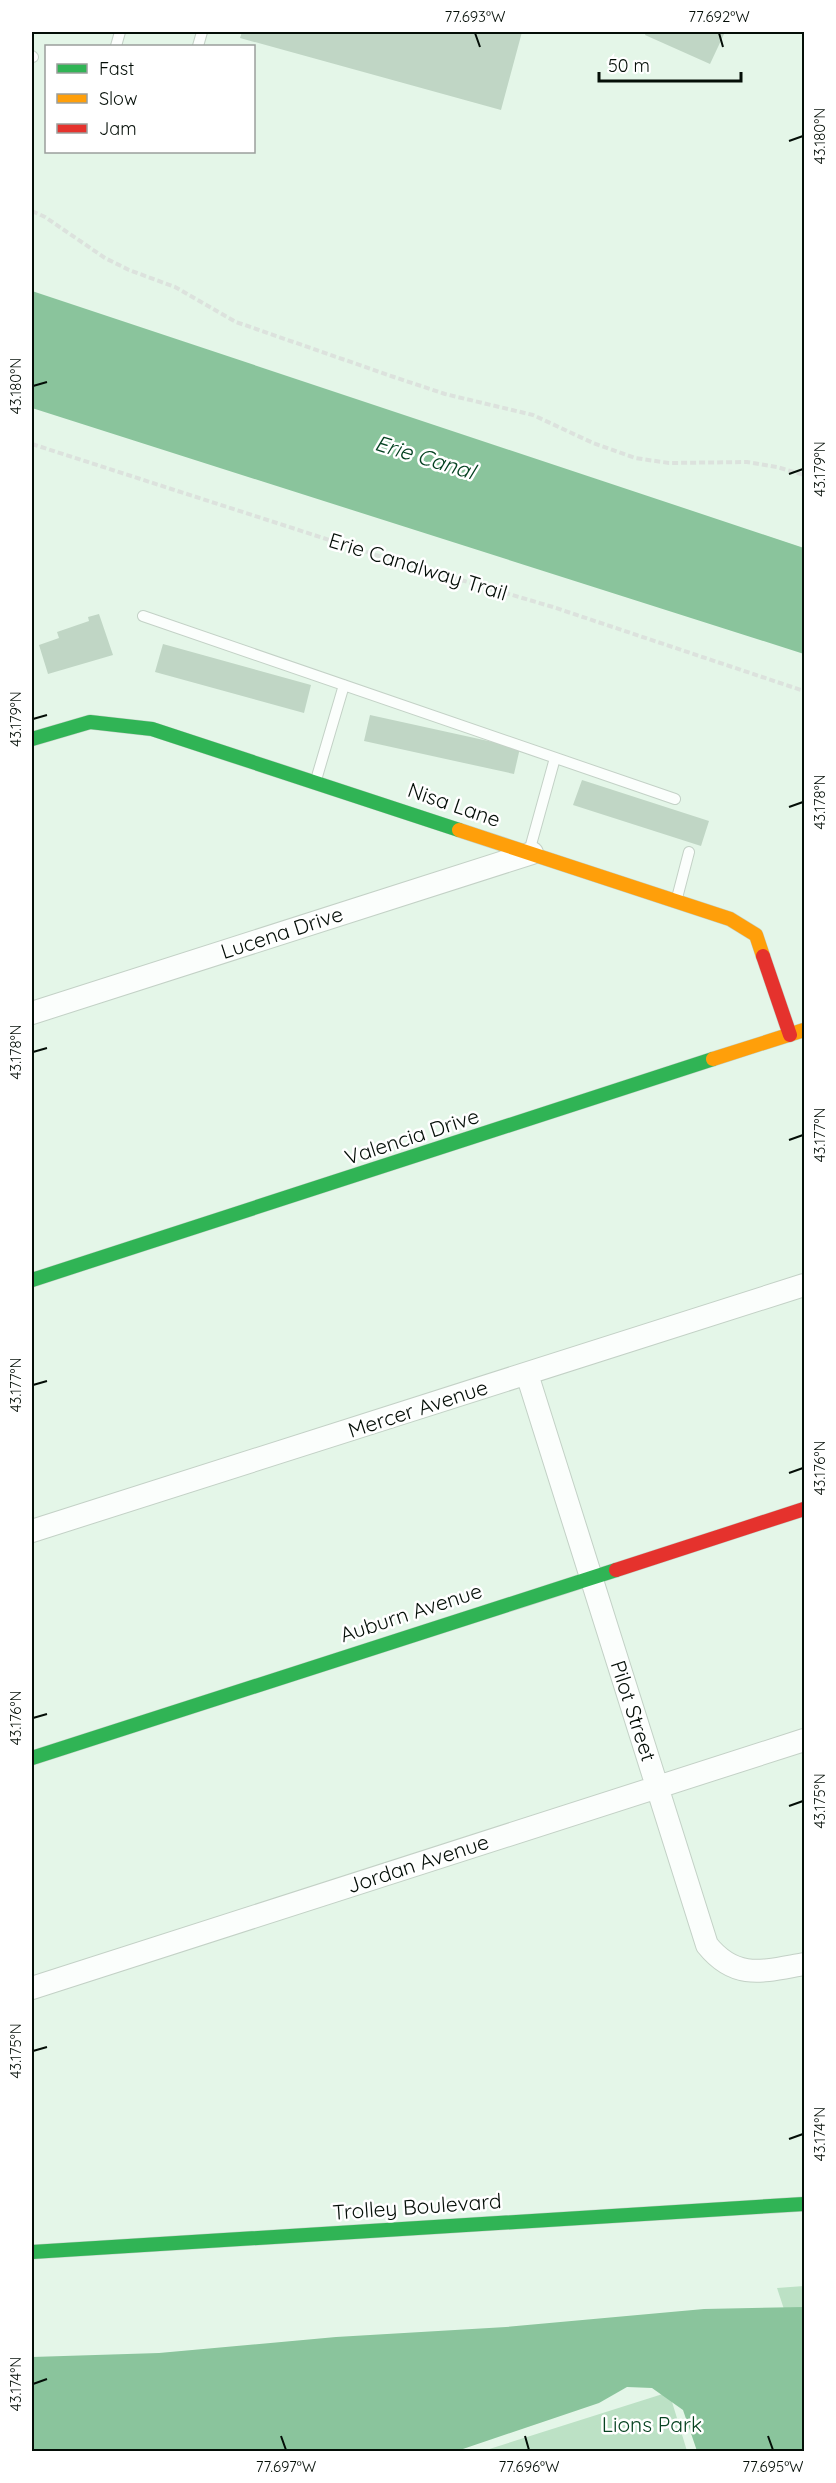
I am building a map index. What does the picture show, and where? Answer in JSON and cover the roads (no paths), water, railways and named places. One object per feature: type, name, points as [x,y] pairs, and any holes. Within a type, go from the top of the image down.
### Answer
[{"type":"street","name":"Nisa Lane","points":[[32,740],[90,722],[152,729],[315,780],[730,919],[756,935],[790,1035]]},
{"type":"street","name":"Lucena Drive","points":[[32,1013],[530,852]]},
{"type":"street","name":"Valencia Drive","points":[[32,1280],[804,1030]]},
{"type":"street","name":"Mercer Avenue","points":[[32,1531],[804,1285]]},
{"type":"street","name":"Pilot Street","points":[[527,1374],[707,1945],[719,1959],[736,1970],[754,1971],[804,1964]]},
{"type":"street","name":"Auburn Avenue","points":[[32,1758],[804,1509]]},
{"type":"street","name":"Jordan Avenue","points":[[32,1988],[804,1740]]},
{"type":"street","name":"Trolley Boulevard","points":[[32,2252],[804,2204]]},
{"type":"lane","points":[[143,616],[675,799]]},
{"type":"lane","points":[[315,780],[344,685]]},
{"type":"lane","points":[[530,852],[555,758]]},
{"type":"lane","points":[[676,901],[689,852]]},
{"type":"water","name":"Erie Canal","points":[[32,291],[804,548],[804,654],[32,408]]},
{"type":"water","points":[[804,2307],[804,2451],[697,2451],[683,2410],[652,2388],[627,2387],[599,2403],[457,2451],[32,2451],[32,2357],[159,2353],[336,2337],[506,2327],[704,2309]]},
{"type":"park label","name":"Lions Park","points":[[652,2425]]}]
